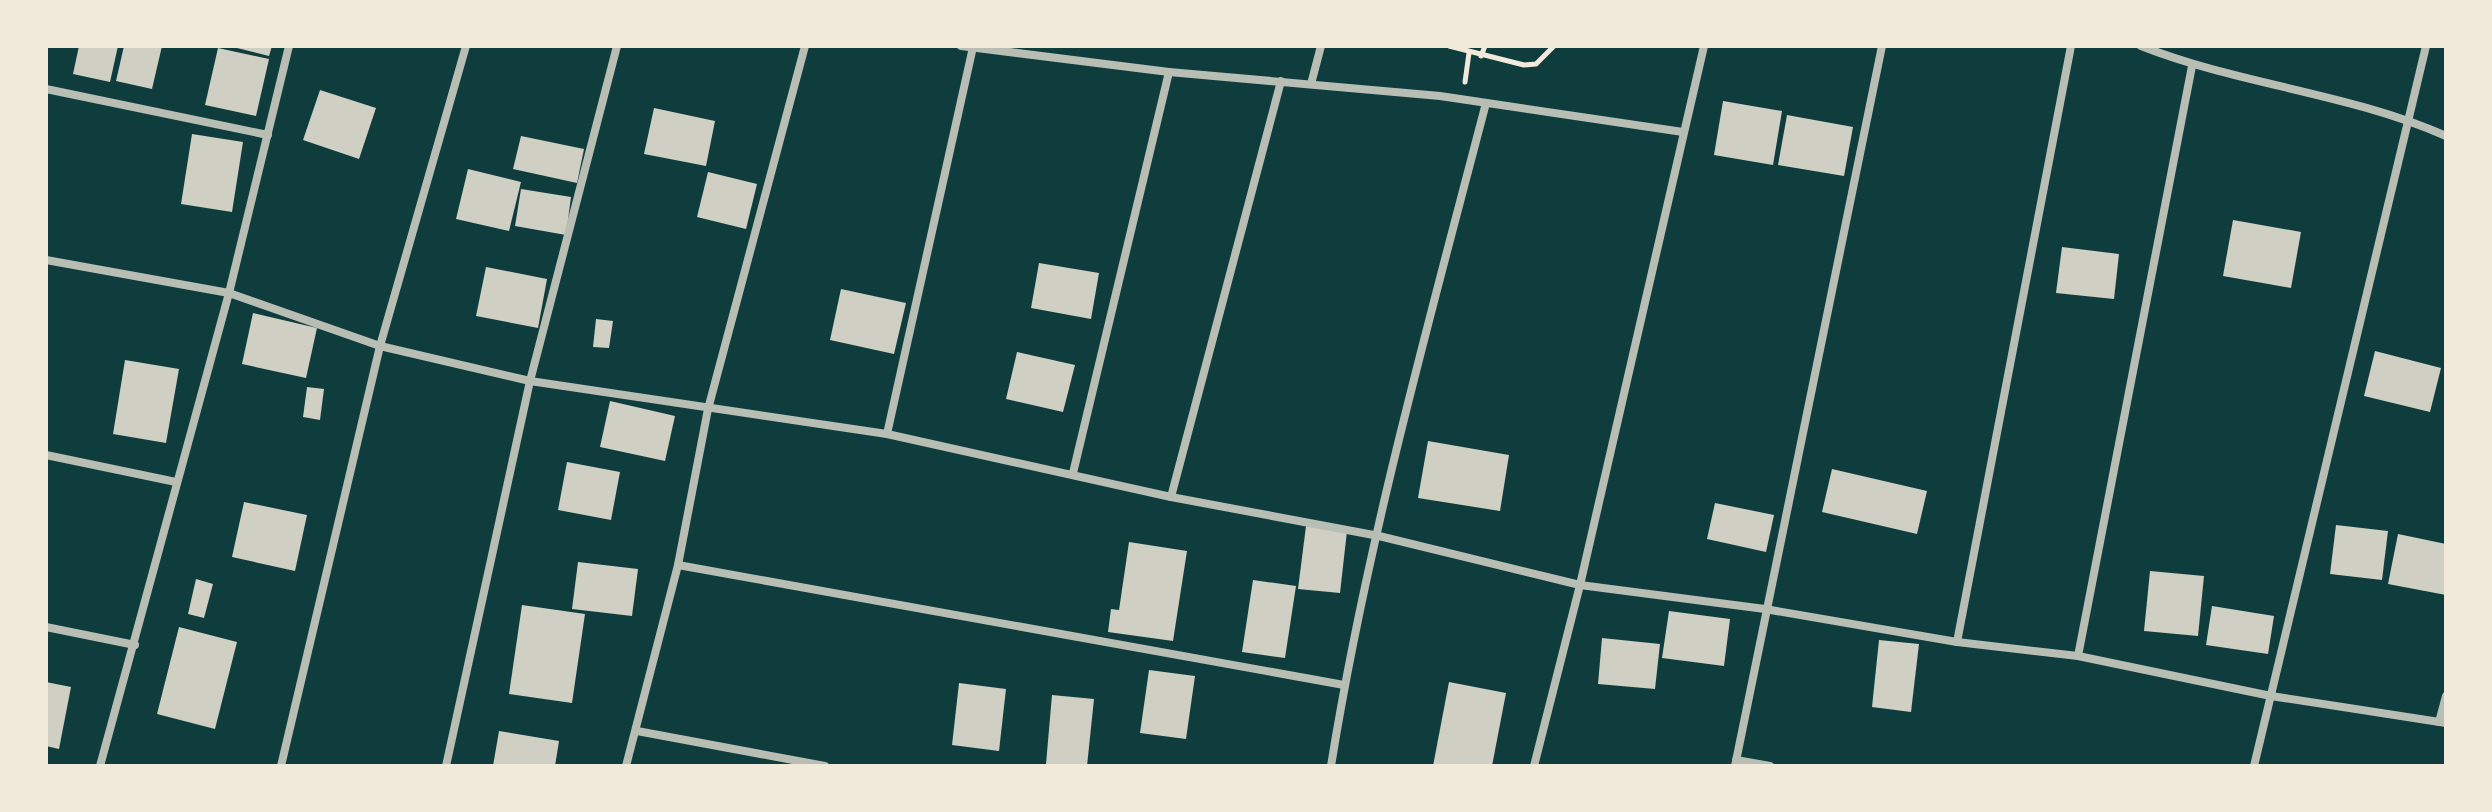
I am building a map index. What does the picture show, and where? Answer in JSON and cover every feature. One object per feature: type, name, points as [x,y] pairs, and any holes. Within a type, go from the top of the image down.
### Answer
[{"type":"street","points":[[100,766],[229,293],[289,46]]},
{"type":"street","points":[[281,766],[380,346],[466,46]]},
{"type":"street","points":[[446,766],[530,381],[617,46]]},
{"type":"street","points":[[626,766],[678,565],[708,409],[805,46]]},
{"type":"street","points":[[961,46],[1169,72],[1486,103],[1683,132]]},
{"type":"street","points":[[1311,84],[1321,46]]},
{"type":"street","points":[[1534,766],[1580,585],[1704,46]]},
{"type":"street","points":[[1770,766],[1735,763],[1882,46]]},
{"type":"street","points":[[1957,642],[2071,46]]},
{"type":"street","points":[[2141,46],[2192,66],[2408,119],[2446,136]]},
{"type":"street","points":[[2254,766],[2426,46]]},
{"type":"street","points":[[887,434],[973,47]]},
{"type":"street","points":[[2078,656],[2192,66]]},
{"type":"street","points":[[1073,473],[1169,72]]},
{"type":"street","points":[[1171,497],[1281,81]]},
{"type":"street","points":[[46,89],[268,135]]},
{"type":"street","points":[[1331,766],[1344,685],[1402,427],[1486,103]]},
{"type":"street","points":[[46,260],[229,293],[380,346],[530,381],[887,434],[1171,497],[1379,536],[1580,585],[1765,609],[1957,642],[2078,656],[2271,696],[2442,722],[2446,696]]},
{"type":"street","points":[[46,455],[176,482]]},
{"type":"street","points":[[678,565],[1344,685]]},
{"type":"street","points":[[46,627],[135,645]]},
{"type":"street","points":[[637,731],[825,766]]},
{"type":"path","points":[[1449,46],[1524,65],[1536,64],[1554,46]]},
{"type":"path","points":[[1481,56],[1485,46]]},
{"type":"building","points":[[79,46],[118,46],[110,82],[73,74]]},
{"type":"building","points":[[124,46],[162,46],[152,89],[116,81]]},
{"type":"building","points":[[229,46],[272,46],[269,56]]},
{"type":"building","points":[[218,48],[269,59],[256,116],[205,105]]},
{"type":"building","points":[[320,90],[376,108],[359,159],[303,140]]},
{"type":"building","points":[[1723,101],[1782,111],[1773,165],[1714,155]]},
{"type":"building","points":[[654,108],[715,121],[706,166],[644,154]]},
{"type":"building","points":[[1787,115],[1853,127],[1844,176],[1778,165]]},
{"type":"building","points":[[192,134],[243,142],[232,212],[181,204]]},
{"type":"building","points":[[521,136],[584,149],[577,183],[513,169]]},
{"type":"building","points":[[468,169],[521,182],[509,231],[456,219]]},
{"type":"building","points":[[708,172],[757,184],[746,229],[697,217]]},
{"type":"building","points":[[521,189],[571,197],[566,235],[515,226]]},
{"type":"building","points":[[2233,220],[2301,232],[2291,288],[2223,276]]},
{"type":"building","points":[[2062,247],[2119,254],[2114,299],[2056,293]]},
{"type":"building","points":[[1039,263],[1099,273],[1091,319],[1031,308]]},
{"type":"building","points":[[486,267],[547,279],[538,328],[476,316]]},
{"type":"building","points":[[841,289],[906,303],[894,354],[830,340]]},
{"type":"building","points":[[253,313],[317,328],[306,378],[242,364]]},
{"type":"building","points":[[596,319],[613,321],[609,348],[593,347]]},
{"type":"building","points":[[2375,351],[2441,368],[2430,412],[2364,396]]},
{"type":"building","points":[[1017,352],[1075,365],[1063,412],[1006,399]]},
{"type":"building","points":[[125,360],[179,369],[166,443],[113,434]]},
{"type":"building","points":[[307,387],[324,389],[320,420],[303,417]]},
{"type":"building","points":[[610,401],[675,416],[665,461],[600,447]]},
{"type":"building","points":[[1428,441],[1509,455],[1500,511],[1418,498]]},
{"type":"building","points":[[567,462],[620,472],[611,520],[558,510]]},
{"type":"building","points":[[1832,469],[1927,491],[1917,534],[1822,512]]},
{"type":"building","points":[[244,502],[307,515],[295,571],[232,557]]},
{"type":"building","points":[[1715,503],[1774,515],[1766,552],[1707,539]]},
{"type":"building","points":[[2336,525],[2388,531],[2382,580],[2330,574]]},
{"type":"building","points":[[1306,526],[1347,531],[1340,593],[1298,589]]},
{"type":"building","points":[[2398,534],[2446,544],[2446,595],[2388,584]]},
{"type":"building","points":[[1129,542],[1187,551],[1173,641],[1108,632],[1111,609],[1119,610]]},
{"type":"building","points":[[578,562],[638,569],[632,616],[572,609]]},
{"type":"building","points":[[2150,571],[2204,576],[2198,636],[2144,631]]},
{"type":"building","points":[[196,579],[213,584],[204,618],[188,614]]},
{"type":"building","points":[[1253,580],[1296,586],[1285,658],[1242,652]]},
{"type":"building","points":[[522,605],[585,614],[572,703],[509,694]]},
{"type":"building","points":[[2212,606],[2274,616],[2268,654],[2206,645]]},
{"type":"building","points":[[1669,611],[1730,619],[1724,666],[1662,658]]},
{"type":"building","points":[[179,627],[237,642],[215,729],[157,714]]},
{"type":"building","points":[[1602,638],[1660,644],[1655,689],[1598,684]]},
{"type":"building","points":[[1879,640],[1919,644],[1911,712],[1872,707]]},
{"type":"building","points":[[1149,670],[1195,676],[1186,739],[1140,733]]},
{"type":"building","points":[[46,682],[71,687],[59,749],[46,746]]},
{"type":"building","points":[[1449,682],[1506,693],[1492,766],[1433,766]]},
{"type":"building","points":[[959,683],[1006,689],[999,751],[952,745]]},
{"type":"building","points":[[1052,695],[1094,699],[1087,766],[1046,764]]},
{"type":"building","points":[[499,731],[559,741],[555,766],[493,766]]}]
